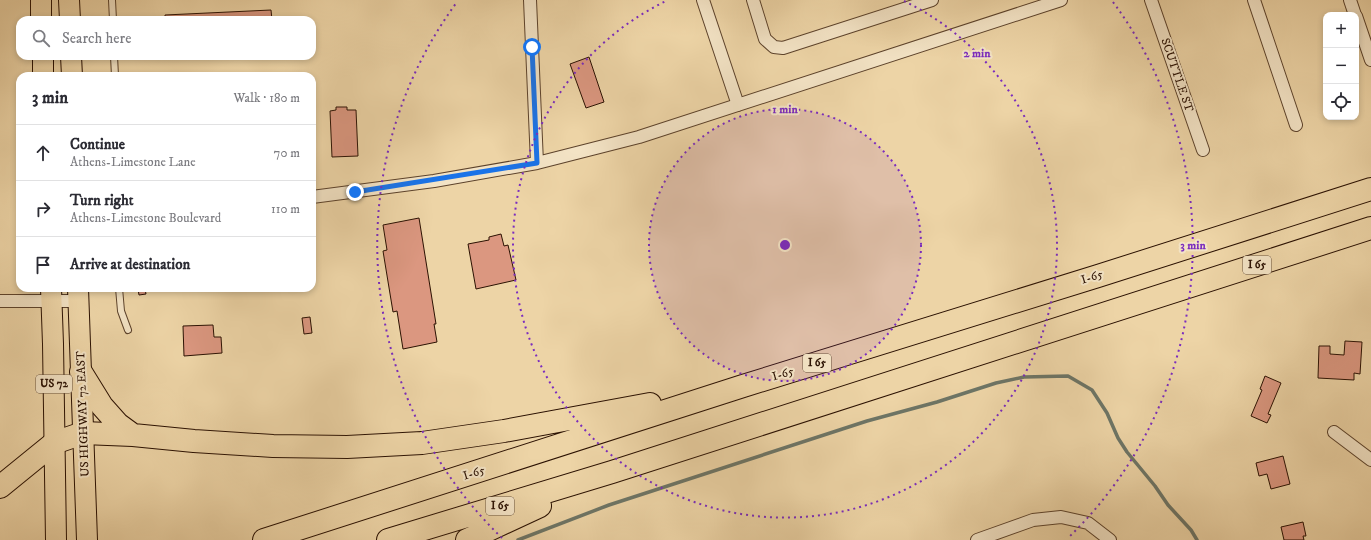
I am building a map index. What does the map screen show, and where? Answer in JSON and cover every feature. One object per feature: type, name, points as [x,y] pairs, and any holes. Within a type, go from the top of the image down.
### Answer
[{"type":"highway","points":[[41,0],[41,16]]},
{"type":"highway","points":[[69,0],[70,16]]},
{"type":"highway","points":[[43,60],[43,72]]},
{"type":"highway","points":[[71,60],[72,72]]},
{"type":"highway","name":"I-65","points":[[264,540],[743,386],[1098,276],[1371,188]]},
{"type":"highway","name":"I 65","points":[[388,540],[612,472],[1371,228]]},
{"type":"highway","name":"US 72","points":[[51,295],[56,533]]},
{"type":"highway","name":"US HIGHWAY 72 EAST","points":[[79,295],[87,540]]},
{"type":"highway","points":[[81,372],[102,406],[118,424],[133,435]]},
{"type":"highway","points":[[0,486],[54,443],[83,433],[133,435],[194,441],[273,446],[347,447],[422,443],[504,431],[743,386]]},
{"type":"highway","points":[[467,540],[612,472]]},
{"type":"street","points":[[530,0],[537,163]]},
{"type":"street","points":[[703,0],[738,105]]},
{"type":"street","points":[[753,0],[766,39],[774,47],[783,48],[932,0]]},
{"type":"street","points":[[316,196],[434,181],[537,163],[639,137],[1061,0]]},
{"type":"street","name":"SCUTTLE ST","points":[[1151,0],[1203,150]]},
{"type":"street","points":[[1254,0],[1296,125]]},
{"type":"street","points":[[1350,0],[1354,12]]},
{"type":"street","points":[[1359,25],[1371,60]]},
{"type":"street","points":[[0,301],[51,295],[79,295]]},
{"type":"street","points":[[1334,432],[1371,460]]},
{"type":"street","points":[[977,540],[1033,520],[1061,516],[1088,523],[1110,540]]},
{"type":"lane","points":[[112,0],[113,16]]},
{"type":"lane","points":[[114,60],[115,72]]},
{"type":"lane","points":[[119,292],[120,311],[128,330]]},
{"type":"building","points":[[271,10],[272,16],[165,16]]},
{"type":"building","points":[[589,57],[604,102],[586,108],[570,64]]},
{"type":"building","points":[[336,107],[347,107],[347,110],[356,110],[358,156],[332,157],[330,111],[336,110]]},
{"type":"building","points":[[419,218],[436,324],[434,324],[437,342],[403,349],[397,311],[393,312],[383,251],[387,250],[383,225]]},
{"type":"building","points":[[501,234],[504,246],[508,245],[516,280],[476,289],[468,244],[489,240],[489,237]]},
{"type":"building","points":[[138,292],[146,292],[146,294],[139,295]]},
{"type":"building","points":[[310,317],[312,333],[304,334],[302,318]]},
{"type":"building","points":[[213,325],[214,337],[221,337],[222,353],[184,356],[183,326]]},
{"type":"building","points":[[1345,341],[1362,342],[1360,374],[1354,373],[1354,380],[1318,378],[1319,346],[1330,346],[1330,354],[1344,355]]},
{"type":"building","points":[[1265,376],[1281,383],[1268,414],[1271,415],[1267,423],[1251,416],[1262,390],[1260,389]]},
{"type":"building","points":[[1283,456],[1290,484],[1271,489],[1267,474],[1259,476],[1256,463]]},
{"type":"building","points":[[1303,522],[1306,536],[1303,536],[1304,540],[1284,540],[1281,527]]},
{"type":"waterway","points":[[518,540],[609,505],[867,421],[937,402],[996,383],[1024,377],[1068,376],[1092,390],[1107,413],[1118,438],[1127,452],[1155,486],[1168,505],[1191,530],[1197,540]]},
{"type":"route","points":[[355,192],[434,181],[537,163],[532,47]]}]
